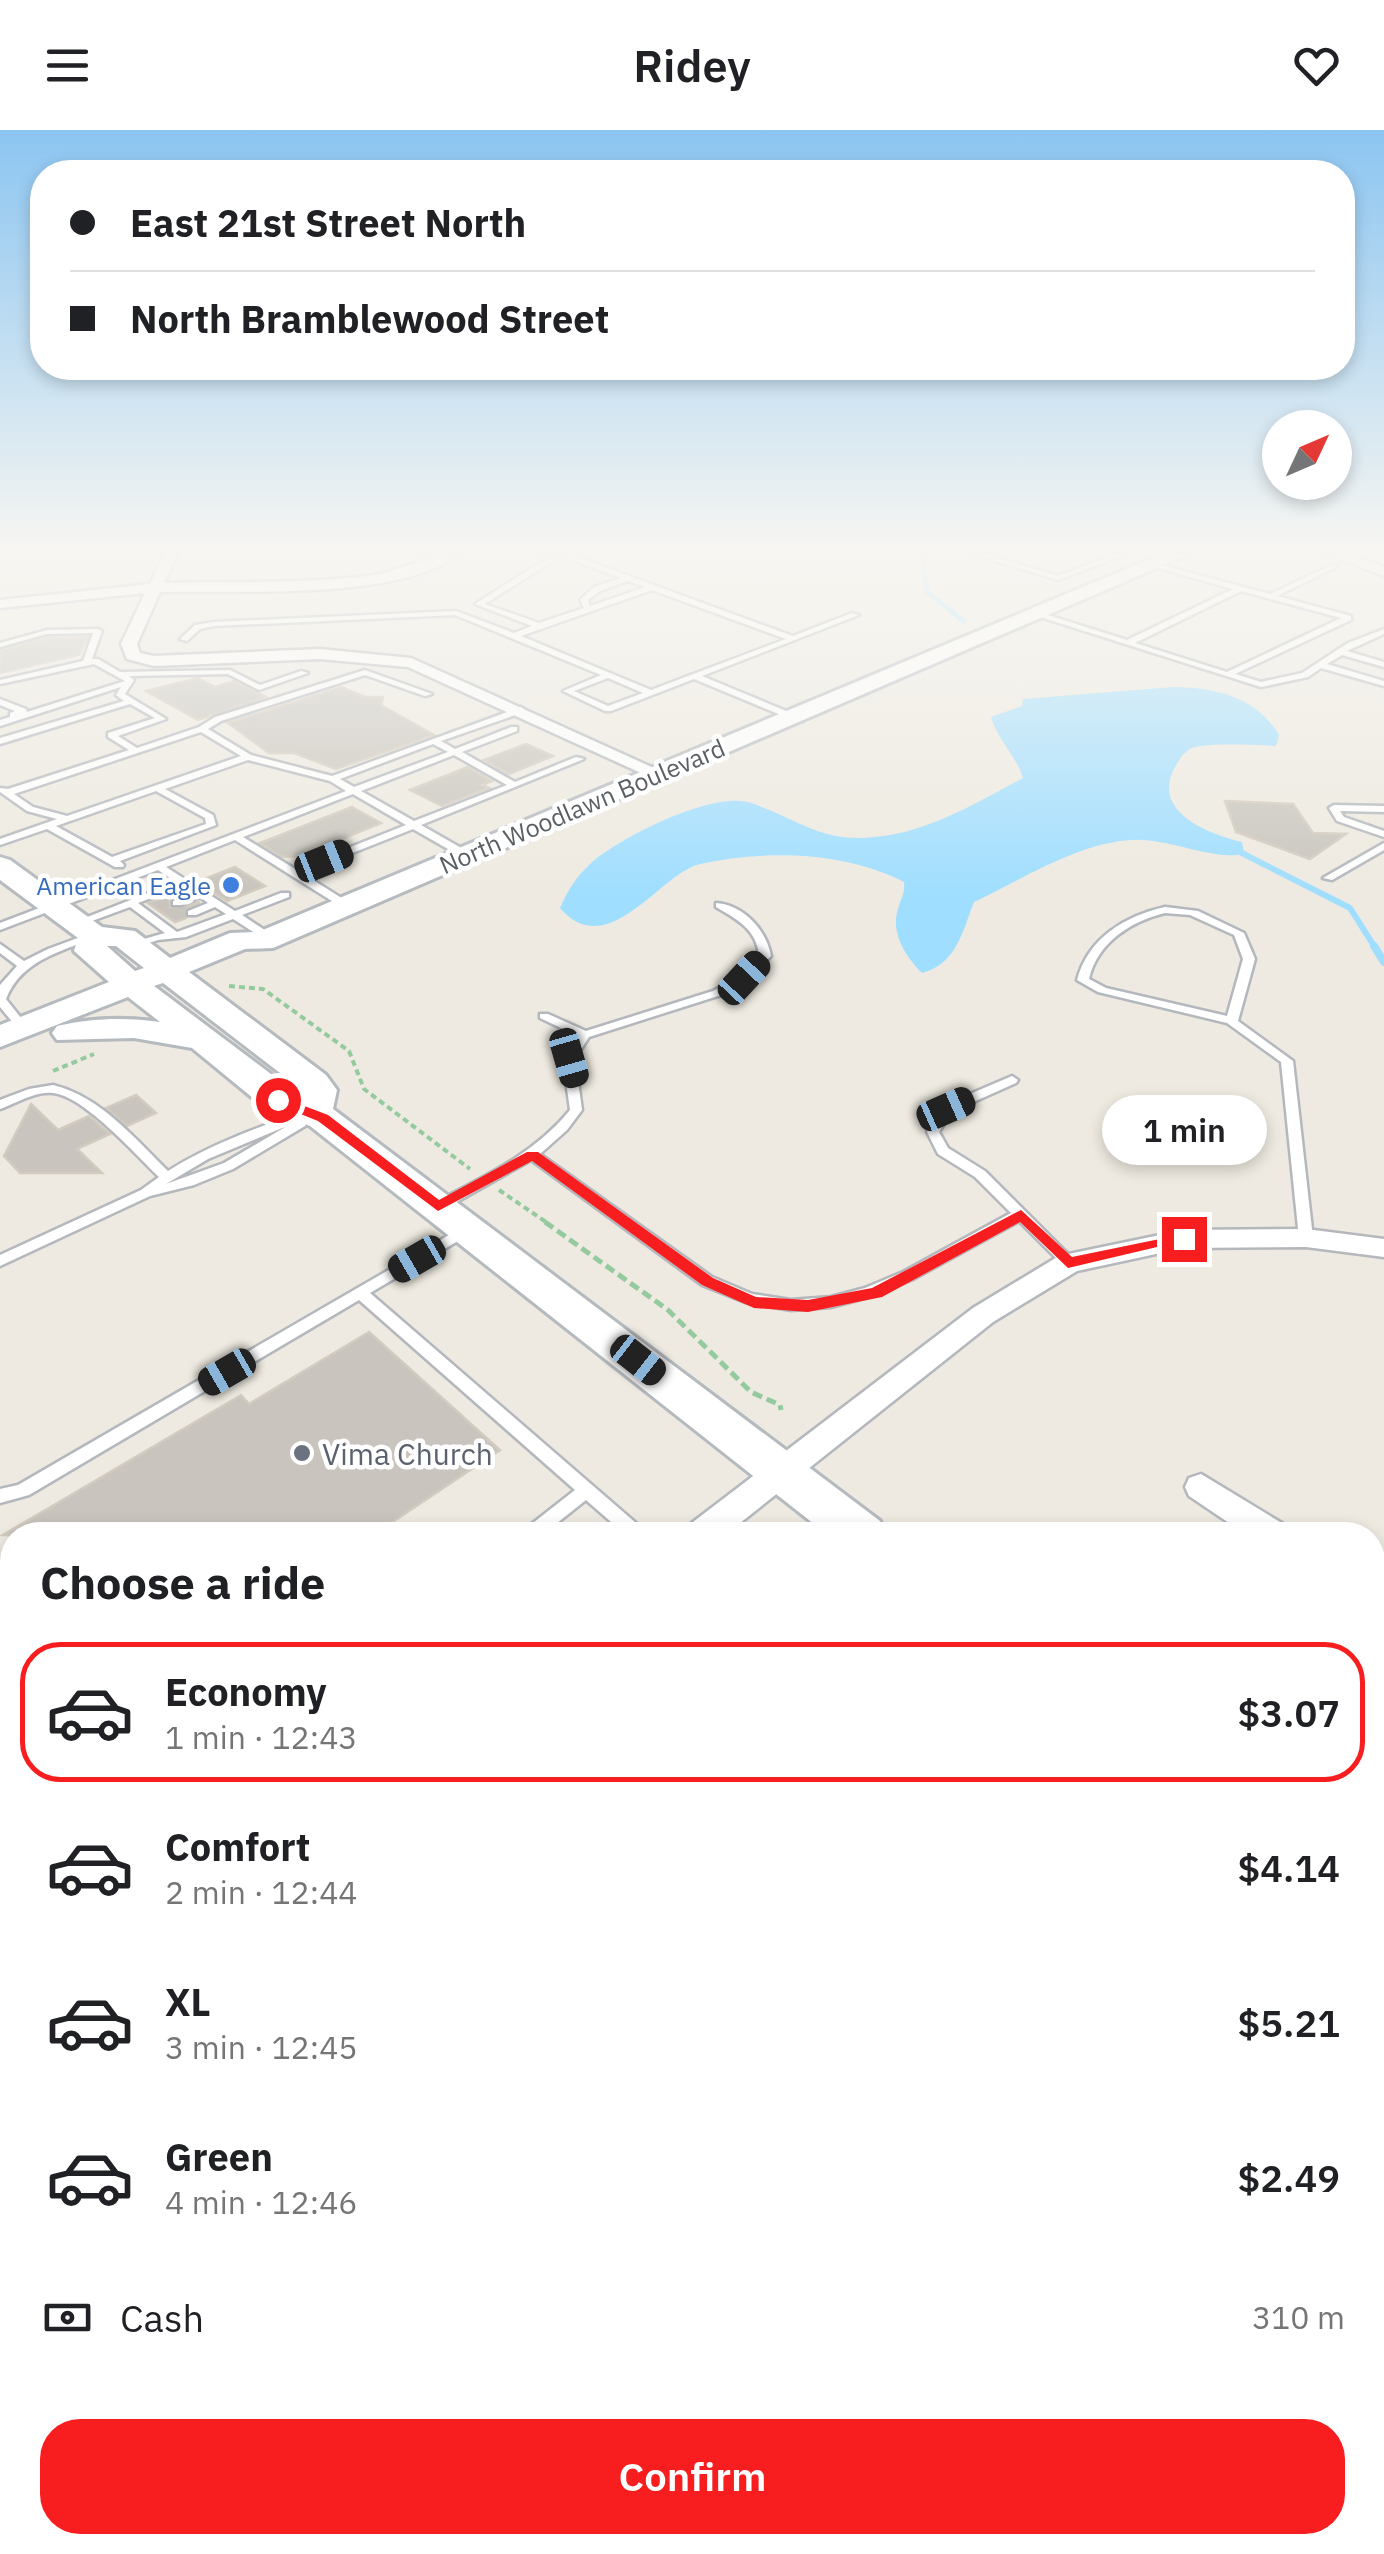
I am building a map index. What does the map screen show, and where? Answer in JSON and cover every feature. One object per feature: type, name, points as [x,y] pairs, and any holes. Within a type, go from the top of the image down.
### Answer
[{"type":"main road","name":"North Woodlawn Boulevard","points":[[0,1060],[33,1029],[158,984],[242,940],[266,940],[911,667]]},
{"type":"main road","points":[[0,866],[79,929],[158,984],[314,1082],[319,1090],[314,1112]]},
{"type":"main road","points":[[79,929],[119,936],[155,924],[158,984],[202,1040],[278,1100],[314,1112],[847,1522]]},
{"type":"main road","points":[[33,1029],[75,987],[79,929]]},
{"type":"main road","points":[[33,1029],[134,1028],[202,1040]]},
{"type":"street","points":[[418,667],[437,672],[658,774]]},
{"type":"street","points":[[717,1522],[983,1315],[1068,1263],[1184,1239],[1306,1238],[1384,1248]]},
{"type":"street","points":[[1201,1487],[1253,1522]]},
{"type":"lane","points":[[0,682],[65,667]]},
{"type":"lane","points":[[106,667],[129,682]]},
{"type":"lane","points":[[589,667],[651,693]]},
{"type":"lane","points":[[608,675],[567,691],[608,709],[718,667]]},
{"type":"lane","points":[[1203,667],[1261,685],[1305,675],[1317,667]]},
{"type":"lane","points":[[1227,675],[1244,667]]},
{"type":"lane","points":[[1327,667],[1384,684]]},
{"type":"lane","points":[[119,674],[230,672],[259,688],[304,673]]},
{"type":"lane","points":[[3,790],[202,730],[218,719],[365,672],[428,694]]},
{"type":"lane","points":[[694,676],[793,717]]},
{"type":"lane","points":[[110,735],[162,719],[120,695],[129,682]]},
{"type":"lane","points":[[0,721],[129,682]]},
{"type":"lane","points":[[0,741],[131,701]]},
{"type":"lane","points":[[0,702],[23,710],[0,721]]},
{"type":"lane","points":[[332,779],[521,710]]},
{"type":"lane","points":[[81,716],[136,751]]},
{"type":"lane","points":[[478,725],[499,735]]},
{"type":"lane","points":[[202,730],[248,757],[332,779],[466,855]]},
{"type":"lane","points":[[79,929],[117,880],[514,730]]},
{"type":"lane","points":[[434,741],[514,785]]},
{"type":"lane","points":[[0,842],[248,757]]},
{"type":"lane","points":[[294,873],[579,759]]},
{"type":"lane","points":[[111,861],[210,825],[210,817],[157,788]]},
{"type":"lane","points":[[3,790],[30,809],[67,819]]},
{"type":"lane","points":[[1384,809],[1334,808],[1340,819],[1384,834]]},
{"type":"lane","points":[[48,826],[134,873]]},
{"type":"lane","points":[[234,836],[347,906]]},
{"type":"lane","points":[[1328,878],[1384,846]]},
{"type":"lane","points":[[157,865],[266,940]]},
{"type":"lane","points":[[117,880],[155,924],[174,935],[285,895]]},
{"type":"lane","points":[[33,1029],[0,1000],[2,981],[79,929],[136,900],[182,883]]},
{"type":"lane","points":[[177,903],[199,894]]},
{"type":"lane","points":[[192,913],[214,904]]},
{"type":"lane","points":[[0,1496],[23,1490],[359,1292],[559,1134],[576,1110],[576,1084],[569,1058],[586,1035],[716,993],[744,978],[765,956],[764,940],[753,924],[720,905]]},
{"type":"lane","points":[[1232,1021],[1248,959],[1239,933],[1212,920],[1181,910],[1160,909],[1111,938],[1084,965],[1083,980],[1102,990],[1232,1021],[1286,1061],[1306,1238]]},
{"type":"lane","points":[[155,924],[174,935]]},
{"type":"lane","points":[[0,927],[79,929]]},
{"type":"lane","points":[[0,948],[23,966]]},
{"type":"lane","points":[[544,1016],[586,1035]]},
{"type":"lane","points":[[1012,1080],[946,1109],[933,1132],[943,1151],[980,1174],[1068,1263]]},
{"type":"lane","points":[[0,1104],[49,1088],[62,1090],[82,1100],[166,1176]]},
{"type":"lane","points":[[0,1261],[146,1193],[166,1176],[250,1134],[314,1112]]},
{"type":"lane","points":[[146,1193],[180,1188],[268,1145],[314,1112]]},
{"type":"lane","points":[[532,1155],[707,1282],[732,1295],[766,1304],[808,1306],[876,1293],[1021,1214]]},
{"type":"lane","points":[[359,1292],[623,1522]]},
{"type":"lane","points":[[546,1522],[587,1490]]},
{"type":"path","points":[[220,986],[263,989],[349,1051],[364,1089],[474,1171]]},
{"type":"path","points":[[36,1078],[109,1047]]},
{"type":"path","points":[[494,1186],[693,1333],[750,1391],[782,1410]]},
{"type":"water","points":[[1173,687],[1219,692],[1247,703],[1279,735],[1276,746],[1218,745],[1190,749],[1178,762],[1169,783],[1170,797],[1187,818],[1200,827],[1242,842],[1244,853],[1221,855],[1132,840],[1071,855],[974,902],[950,955],[934,969],[922,973],[897,934],[896,915],[904,882],[830,859],[777,855],[700,864],[684,871],[615,921],[596,926],[578,923],[560,908],[576,879],[604,853],[691,810],[714,803],[751,803],[824,833],[855,838],[894,834],[951,815],[1023,778],[991,717],[1022,706],[1023,699]]},
{"type":"building","points":[[0,667],[26,667],[0,673]]},
{"type":"building","points":[[198,678],[215,687],[234,681],[266,697],[198,720],[146,691]]},
{"type":"building","points":[[341,687],[365,697],[383,697],[381,705],[434,735],[336,769],[294,753],[269,753],[228,723]]},
{"type":"building","points":[[526,744],[553,756],[509,774],[484,760]]},
{"type":"building","points":[[468,767],[492,781],[482,785],[489,788],[442,806],[410,790]]},
{"type":"building","points":[[1225,801],[1293,804],[1313,833],[1346,834],[1310,859],[1236,832]]},
{"type":"building","points":[[352,807],[381,823],[300,856],[282,857],[260,843]]},
{"type":"building","points":[[235,867],[265,886],[227,901],[197,882]]},
{"type":"building","points":[[182,890],[170,899],[170,908],[200,902],[187,908],[186,918],[175,922],[148,903]]},
{"type":"building","points":[[136,1095],[156,1113],[127,1126],[106,1108]]},
{"type":"building","points":[[31,1104],[58,1130],[89,1116],[110,1134],[77,1149],[102,1173],[20,1173],[4,1156]]},
{"type":"building","points":[[369,1332],[500,1450],[392,1522],[25,1522],[241,1395],[249,1404]]},
{"type":"waterway","points":[[1236,850],[1350,908],[1376,949]]},
{"type":"waterway","points":[[1374,946],[1384,962]]},
{"type":"place","name":"American Eagle","points":[[231,885]]},
{"type":"place","name":"Vima Church","points":[[302,1453]]},
{"type":"route","points":[[278,1100],[310,1109],[438,1206],[532,1155],[707,1282],[754,1302],[808,1306],[846,1302],[876,1293],[1021,1214],[1068,1263],[1184,1239]]}]
